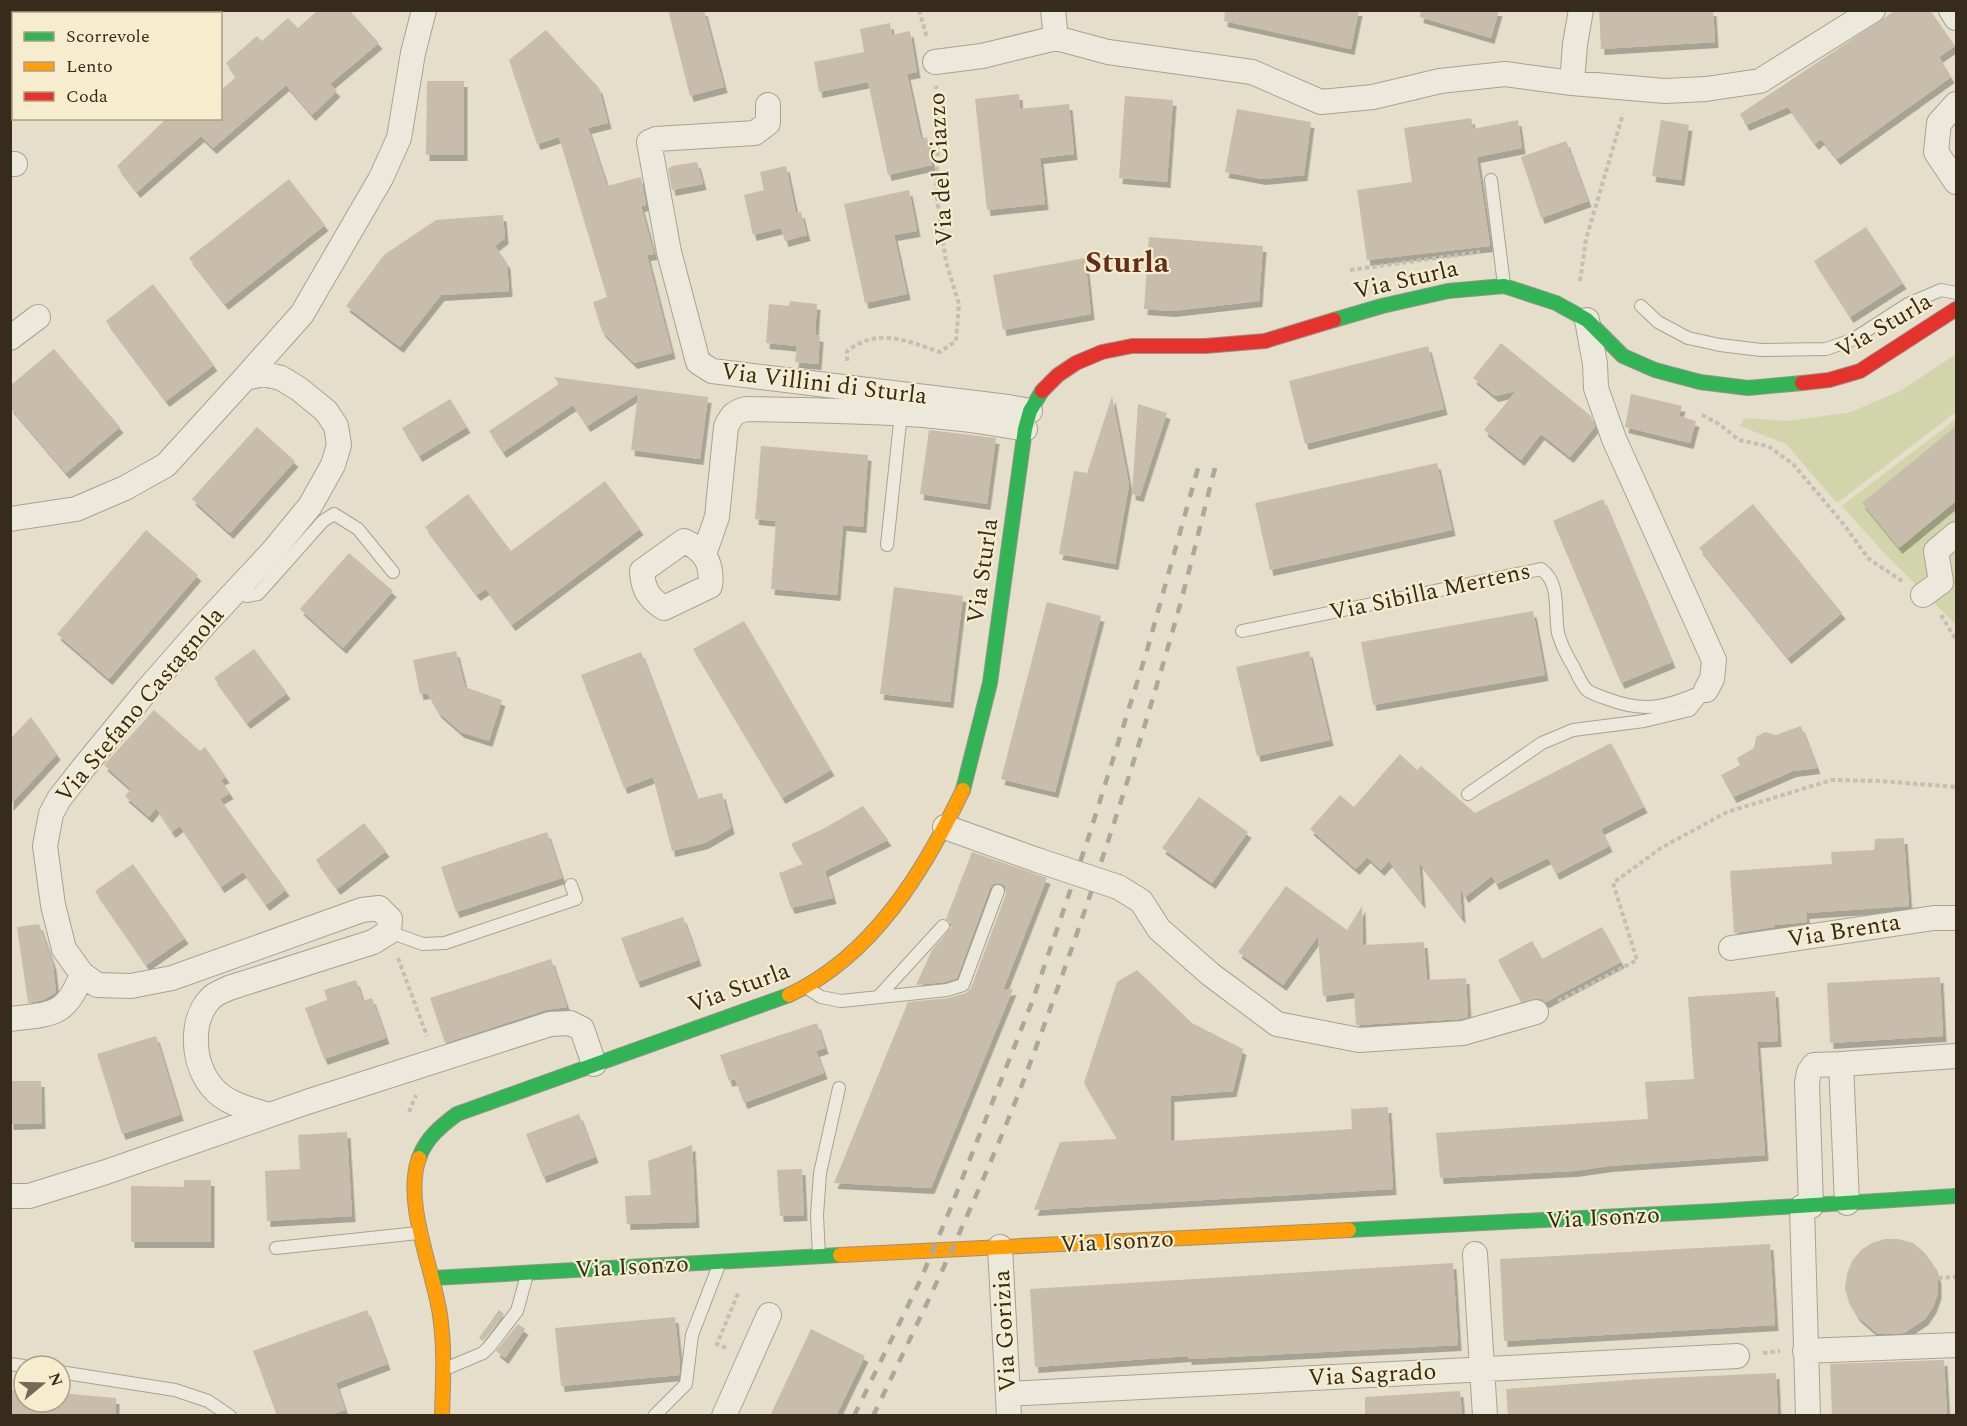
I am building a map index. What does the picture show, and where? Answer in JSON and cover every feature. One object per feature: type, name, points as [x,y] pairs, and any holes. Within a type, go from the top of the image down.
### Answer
[{"type":"street","points":[[10,519],[76,509],[125,488],[166,465],[302,314],[381,178],[399,138],[413,53],[424,10]]},
{"type":"street","points":[[1053,10],[1056,38]]},
{"type":"street","points":[[1572,83],[1581,10]]},
{"type":"street","points":[[935,62],[982,56],[1056,38],[1108,52],[1252,72],[1321,102],[1373,97],[1440,81],[1505,74],[1572,83],[1665,91],[1706,89],[1760,81],[1873,10]]},
{"type":"street","points":[[1951,10],[1956,18]]},
{"type":"street","points":[[1956,104],[1939,123],[1936,152],[1956,182]]},
{"type":"street","name":"Via Villini di Sturla","points":[[768,105],[768,123],[755,133],[656,139],[649,142],[669,252],[698,362],[712,371],[997,405],[1028,420]]},
{"type":"street","name":"Via Sturla","points":[[442,1416],[444,1369],[441,1323],[432,1278],[419,1233],[412,1181],[420,1150],[442,1124],[457,1114],[806,987],[854,952],[880,925],[901,898],[945,827],[964,787],[990,683],[1028,420],[1042,392],[1058,375],[1076,363],[1102,352],[1132,346],[1205,346],[1265,341],[1393,303],[1448,291],[1504,286],[1556,303],[1587,320],[1623,356],[1655,370],[1700,382],[1748,388],[1847,376],[1888,354],[1956,309]]},
{"type":"street","points":[[10,338],[38,317]]},
{"type":"street","points":[[1587,320],[1595,364],[1596,388],[1614,439],[1714,660],[1712,679],[1706,690]]},
{"type":"street","name":"Via Stefano Castagnola","points":[[82,974],[64,949],[53,906],[45,846],[51,814],[59,799],[147,690],[310,506],[333,465],[339,445],[336,426],[326,411],[299,389],[281,378],[264,374],[245,378]]},
{"type":"street","points":[[704,554],[717,517],[726,427],[730,417],[737,411],[746,409],[902,413],[985,421],[1028,420]]},
{"type":"street","points":[[1940,588],[1936,551],[1956,534]]},
{"type":"street","points":[[945,827],[1118,887],[1141,901],[1159,929],[1210,974],[1277,1024],[1359,1040],[1463,1032],[1536,1012]]},
{"type":"street","points":[[10,1019],[52,1014],[75,994],[82,974],[97,985],[111,986],[131,986],[172,978],[362,910],[379,908],[390,919],[389,933],[373,942],[229,988],[214,995],[204,1006],[196,1035],[197,1051],[202,1071],[212,1088],[238,1106],[269,1115]]},
{"type":"street","name":"Via Brenta","points":[[1731,948],[1934,918],[1956,918]]},
{"type":"street","points":[[10,1196],[29,1196],[106,1172],[269,1115],[538,1027],[570,1023],[582,1029],[594,1064]]},
{"type":"street","points":[[1809,1416],[1805,1351],[1809,1072],[1814,1065],[1956,1056]]},
{"type":"street","points":[[1841,1064],[1847,1203]]},
{"type":"street","name":"Via Isonzo","points":[[432,1278],[1000,1247],[1473,1225],[1956,1196]]},
{"type":"street","name":"Via Gorizia","points":[[1000,1247],[1009,1405]]},
{"type":"street","points":[[1474,1254],[1485,1416]]},
{"type":"street","points":[[724,1416],[768,1315]]},
{"type":"street","points":[[1805,1351],[1956,1345]]},
{"type":"street","name":"Via Sagrado","points":[[1009,1405],[1482,1369],[1737,1356]]},
{"type":"lane","points":[[1491,180],[1504,286]]},
{"type":"lane","points":[[1641,306],[1658,322],[1688,338],[1761,350],[1826,349],[1852,340],[1908,304],[1941,290],[1956,293]]},
{"type":"lane","points":[[887,545],[902,413]]},
{"type":"lane","name":"Via Stefano Castagnola","points":[[236,591],[247,596],[258,594],[323,521],[334,514],[358,529],[393,572]]},
{"type":"lane","name":"Via Sibilla Mertens","points":[[1242,631],[1541,569],[1547,573],[1555,590],[1558,634],[1568,657],[1588,691],[1628,706],[1653,707],[1680,701],[1706,690]]},
{"type":"lane","points":[[1468,794],[1542,743],[1573,730],[1644,721],[1690,710],[1706,690]]},
{"type":"lane","points":[[389,933],[423,944],[446,943],[576,899],[571,885]]},
{"type":"lane","points":[[806,987],[821,997],[842,1001],[947,990],[963,985],[998,891]]},
{"type":"lane","points":[[879,996],[943,926]]},
{"type":"lane","points":[[819,1257],[817,1215],[820,1173],[840,1088]]},
{"type":"lane","points":[[276,1248],[419,1233]]},
{"type":"lane","points":[[654,1416],[687,1384],[692,1335],[720,1262]]},
{"type":"lane","points":[[444,1369],[483,1353],[490,1347],[517,1311],[527,1273]]},
{"type":"lane","points":[[72,1374],[175,1390],[208,1401],[230,1416]]},
{"type":"path","name":"Via del Ciazzo","points":[[847,369],[847,351],[860,342],[884,336],[940,352],[956,340],[959,304],[946,262],[936,192],[939,124],[935,62],[919,10]]},
{"type":"path","points":[[1578,291],[1586,239],[1631,88]]},
{"type":"path","points":[[1350,270],[1498,249]]},
{"type":"path","points":[[1701,415],[1719,424],[1739,440],[1768,446],[1793,464],[1841,521],[1869,559]]},
{"type":"path","points":[[1943,617],[1956,640]]},
{"type":"path","points":[[1536,1012],[1636,960],[1613,883],[1661,848],[1727,812],[1832,780],[1956,787]]},
{"type":"path","points":[[389,933],[436,1060]]},
{"type":"path","points":[[1938,1278],[1956,1277]]},
{"type":"green space","points":[[1956,354],[1956,412],[1837,503],[1786,444],[1740,426],[1744,418],[1789,421],[1851,412],[1902,390]]},
{"type":"green space","points":[[1956,419],[1956,625],[1885,554],[1842,506]]},
{"type":"building","points":[[318,10],[349,10],[379,43],[330,84],[337,91],[312,115],[286,85],[213,148],[201,136],[137,192],[117,166],[165,120],[222,120],[222,89],[236,77],[226,63],[257,36],[262,41],[288,18],[298,28]]},
{"type":"building","points":[[668,10],[704,10],[724,87],[690,96]]},
{"type":"building","points":[[1225,10],[1359,10],[1351,49],[1224,21]]},
{"type":"building","points":[[1421,10],[1499,10],[1491,38],[1420,17]]},
{"type":"building","points":[[1599,10],[1713,10],[1715,42],[1601,49]]},
{"type":"building","points":[[1896,10],[1930,10],[1955,46],[1939,57],[1951,77],[1837,159],[1821,139],[1815,144],[1788,107],[1746,125],[1740,114]]},
{"type":"building","points":[[890,23],[892,35],[910,31],[917,72],[907,74],[921,139],[927,137],[932,165],[888,175],[868,82],[819,92],[814,62],[864,52],[860,29]]},
{"type":"building","points":[[546,30],[599,88],[608,123],[588,128],[607,186],[641,177],[646,205],[641,206],[654,254],[647,255],[672,353],[634,363],[602,331],[593,302],[607,297],[559,137],[537,144],[509,60]]},
{"type":"building","points":[[427,81],[464,81],[464,155],[426,155]]},
{"type":"building","points":[[1019,94],[1020,109],[1069,104],[1074,154],[1040,158],[1045,204],[987,210],[975,99]]},
{"type":"building","points":[[1125,96],[1173,100],[1167,182],[1119,178]]},
{"type":"building","points":[[1237,109],[1311,122],[1304,175],[1262,179],[1225,172]]},
{"type":"building","points":[[1471,118],[1473,129],[1518,120],[1522,148],[1477,157],[1490,246],[1367,260],[1357,190],[1412,182],[1404,128]]},
{"type":"building","points":[[1661,120],[1689,125],[1681,180],[1652,176]]},
{"type":"building","points":[[1566,141],[1588,201],[1541,218],[1521,157]]},
{"type":"building","points":[[697,162],[703,184],[672,190],[668,169],[672,166]]},
{"type":"building","points":[[786,166],[796,213],[801,212],[807,235],[785,241],[781,228],[753,235],[744,195],[764,190],[760,172]]},
{"type":"building","points":[[289,179],[325,225],[225,304],[189,258]]},
{"type":"building","points":[[909,190],[917,231],[894,235],[907,294],[865,303],[844,204]]},
{"type":"building","points":[[503,215],[505,238],[495,246],[507,263],[509,291],[441,295],[400,347],[346,306],[384,255],[436,220]]},
{"type":"building","points":[[1866,227],[1903,283],[1850,317],[1814,261]]},
{"type":"building","points":[[1149,237],[1263,246],[1259,301],[1172,311],[1144,309]]},
{"type":"building","points":[[1085,258],[1091,314],[1003,330],[993,275]]},
{"type":"building","points":[[153,284],[214,365],[166,401],[106,321]]},
{"type":"building","points":[[790,301],[817,304],[815,335],[820,336],[818,364],[795,362],[797,346],[766,343],[769,304],[789,306]]},
{"type":"building","points":[[1501,343],[1591,416],[1595,427],[1570,457],[1541,434],[1521,460],[1484,430],[1516,391],[1495,396],[1473,378]]},
{"type":"building","points":[[1428,346],[1444,409],[1305,444],[1289,381]]},
{"type":"building","points":[[54,349],[120,427],[66,473],[10,407],[10,386]]},
{"type":"building","points":[[554,377],[605,384],[602,386],[606,384],[708,397],[700,459],[631,450],[638,394],[587,426],[573,405],[503,452],[489,431],[559,384]]},
{"type":"building","points":[[1631,394],[1682,406],[1679,416],[1696,421],[1690,443],[1625,427]]},
{"type":"building","points":[[1112,396],[1129,485],[1115,564],[1059,554],[1074,471],[1087,473]]},
{"type":"building","points":[[450,399],[467,427],[419,456],[402,428]]},
{"type":"building","points":[[1138,404],[1167,413],[1140,496],[1132,494]]},
{"type":"building","points":[[1956,426],[1956,501],[1899,548],[1862,503]]},
{"type":"building","points":[[257,427],[295,461],[230,533],[192,499]]},
{"type":"building","points":[[929,430],[996,438],[987,504],[920,494]]},
{"type":"building","points":[[761,446],[868,455],[863,527],[843,525],[837,595],[771,589],[776,521],[755,519]]},
{"type":"building","points":[[1437,463],[1452,530],[1270,570],[1255,503]]},
{"type":"building","points":[[605,481],[640,529],[512,625],[486,589],[477,595],[425,527],[468,494],[511,551]]},
{"type":"building","points":[[1603,499],[1672,662],[1621,683],[1553,521]]},
{"type":"building","points":[[1753,504],[1842,613],[1788,658],[1699,548]]},
{"type":"building","points":[[146,530],[198,575],[109,679],[57,634]]},
{"type":"building","points":[[349,553],[393,591],[343,648],[300,609]]},
{"type":"building","points":[[894,587],[963,596],[950,702],[880,694]]},
{"type":"building","points":[[1047,602],[1101,616],[1055,792],[1001,779]]},
{"type":"building","points":[[1533,611],[1545,675],[1373,705],[1361,642]]},
{"type":"building","points":[[744,621],[831,770],[782,798],[693,649]]},
{"type":"building","points":[[254,649],[287,693],[247,723],[214,678]]},
{"type":"building","points":[[456,651],[465,687],[502,700],[489,741],[461,732],[438,712],[427,693],[420,694],[413,660]]},
{"type":"building","points":[[1309,651],[1330,740],[1257,756],[1236,667]]},
{"type":"building","points":[[641,652],[697,799],[722,793],[731,828],[705,843],[672,851],[653,777],[624,788],[581,675]]},
{"type":"building","points":[[154,710],[200,751],[205,747],[226,777],[221,780],[230,793],[220,799],[286,890],[266,905],[243,872],[221,887],[180,826],[172,832],[156,808],[149,817],[125,796],[131,789],[104,765]]},
{"type":"building","points":[[31,717],[57,754],[10,805],[10,739]]},
{"type":"building","points":[[1801,726],[1817,768],[1793,771],[1733,797],[1721,775],[1740,765],[1737,758],[1754,748],[1756,737],[1765,732],[1776,735]]},
{"type":"building","points":[[1611,743],[1644,807],[1601,829],[1609,846],[1556,874],[1548,858],[1496,884],[1492,876],[1465,897],[1460,888],[1462,918],[1419,862],[1422,903],[1389,861],[1381,870],[1367,857],[1356,869],[1310,829],[1340,795],[1354,807],[1400,754],[1417,770],[1421,766],[1475,813]]},
{"type":"building","points":[[1199,797],[1248,832],[1212,883],[1162,848]]},
{"type":"building","points":[[863,806],[888,840],[825,871],[833,898],[791,908],[779,873],[803,864],[791,844]]},
{"type":"building","points":[[364,823],[386,851],[337,889],[316,860]]},
{"type":"building","points":[[547,832],[562,878],[456,912],[441,867]]},
{"type":"building","points":[[1904,838],[1909,906],[1806,913],[1807,922],[1775,925],[1734,933],[1730,871],[1832,864],[1831,852],[1874,850],[1875,839]]},
{"type":"building","points":[[972,852],[1047,878],[1003,990],[1013,989],[931,1188],[834,1183],[908,1002],[949,998],[966,993],[971,988],[1006,894],[1005,886],[1000,883],[993,884],[990,888],[957,978],[945,982],[916,985],[932,950],[951,928],[951,923],[946,919]]},
{"type":"building","points":[[133,864],[185,938],[146,965],[95,891]]},
{"type":"building","points":[[1286,886],[1347,930],[1362,906],[1363,945],[1424,942],[1427,980],[1466,978],[1468,1017],[1356,1025],[1354,992],[1323,996],[1318,936],[1283,985],[1238,952]]},
{"type":"building","points":[[683,917],[698,960],[637,982],[621,938]]},
{"type":"building","points":[[39,924],[53,964],[56,992],[43,1000],[28,1003],[17,927]]},
{"type":"building","points":[[1602,927],[1621,962],[1546,1002],[1539,998],[1521,1002],[1498,960],[1532,941],[1542,959]]},
{"type":"building","points":[[551,959],[567,1007],[546,1010],[445,1043],[430,998]]},
{"type":"building","points":[[1137,970],[1192,1023],[1243,1049],[1233,1091],[1171,1096],[1171,1141],[1352,1129],[1351,1109],[1388,1107],[1393,1189],[1034,1210],[1060,1142],[1117,1139],[1084,1083],[1117,982]]},
{"type":"building","points":[[1940,977],[1943,1036],[1830,1043],[1827,983]]},
{"type":"building","points":[[356,980],[363,1001],[372,998],[386,1038],[324,1059],[305,1008],[327,1000],[324,990]]},
{"type":"building","points":[[1775,991],[1778,1041],[1757,1042],[1765,1155],[1609,1166],[1574,1171],[1440,1178],[1436,1133],[1648,1119],[1645,1082],[1694,1079],[1688,997]]},
{"type":"building","points":[[817,1023],[825,1048],[816,1051],[824,1073],[744,1103],[735,1079],[729,1081],[720,1055]]},
{"type":"building","points":[[156,1036],[180,1115],[122,1134],[97,1054]]},
{"type":"building","points":[[10,1081],[41,1081],[42,1123],[10,1124]]},
{"type":"building","points":[[579,1114],[595,1157],[543,1177],[526,1134]]},
{"type":"building","points":[[347,1132],[352,1216],[267,1221],[265,1171],[300,1169],[298,1135]]},
{"type":"building","points":[[692,1145],[696,1222],[627,1224],[625,1196],[651,1195],[648,1161]]},
{"type":"building","points":[[802,1169],[804,1215],[780,1216],[777,1170]]},
{"type":"building","points":[[184,1180],[211,1180],[211,1242],[131,1242],[131,1186],[184,1187]]},
{"type":"building","points":[[1885,1239],[1898,1239],[1913,1243],[1933,1264],[1938,1278],[1938,1293],[1933,1307],[1925,1319],[1904,1333],[1878,1334],[1857,1316],[1849,1303],[1845,1288],[1852,1261],[1861,1250]]},
{"type":"building","points":[[1770,1244],[1775,1325],[1504,1341],[1500,1259]]},
{"type":"building","points":[[1453,1263],[1458,1345],[1188,1359],[1188,1356],[1035,1367],[1030,1289]]},
{"type":"building","points":[[367,1310],[387,1364],[336,1383],[345,1410],[329,1416],[277,1416],[253,1351]]},
{"type":"building","points":[[499,1310],[504,1314],[483,1341],[479,1338]]},
{"type":"building","points":[[675,1317],[679,1375],[561,1386],[555,1328]]},
{"type":"building","points":[[518,1324],[525,1329],[505,1358],[496,1351]]},
{"type":"building","points":[[811,1329],[865,1356],[836,1416],[770,1416]]},
{"type":"building","points":[[1944,1360],[1947,1416],[1832,1416],[1830,1364]]},
{"type":"building","points":[[1776,1373],[1778,1416],[1508,1416],[1506,1389],[1643,1379]]},
{"type":"building","points":[[10,1390],[12,1390],[12,1414],[72,1414],[72,1394],[116,1398],[116,1416],[10,1416]]},
{"type":"building","points":[[1460,1391],[1462,1416],[1365,1416],[1365,1397]]},
{"type":"railway","points":[[854,1416],[920,1281],[1032,1002],[1088,839],[1146,654],[1198,468]]},
{"type":"railway","points":[[873,1416],[970,1209],[1023,1082],[1063,973],[1154,696],[1215,468]]},
{"type":"traffic: fast","points":[[1334,320],[1448,291],[1504,286],[1556,303],[1587,320],[1623,356],[1655,370],[1700,382],[1748,388],[1802,383]]},
{"type":"traffic: fast","points":[[963,790],[990,683],[1025,429],[1030,411],[1042,391]]},
{"type":"traffic: fast","points":[[419,1158],[430,1138],[457,1114],[789,995]]},
{"type":"traffic: fast","points":[[1349,1230],[1956,1196]]},
{"type":"traffic: fast","points":[[433,1278],[840,1255]]},
{"type":"traffic: slow","points":[[789,995],[819,978],[846,958],[871,934],[913,880],[963,790]]},
{"type":"traffic: slow","points":[[419,1158],[415,1175],[417,1215],[442,1328],[442,1416]]},
{"type":"traffic: slow","points":[[840,1255],[1349,1230]]},
{"type":"traffic: jam","points":[[1802,383],[1829,380],[1860,371],[1956,309]]},
{"type":"traffic: jam","points":[[1042,391],[1058,375],[1076,363],[1102,352],[1132,346],[1205,346],[1265,341],[1334,320]]},
{"type":"district","name":"Sturla","points":[[1127,263]]}]
